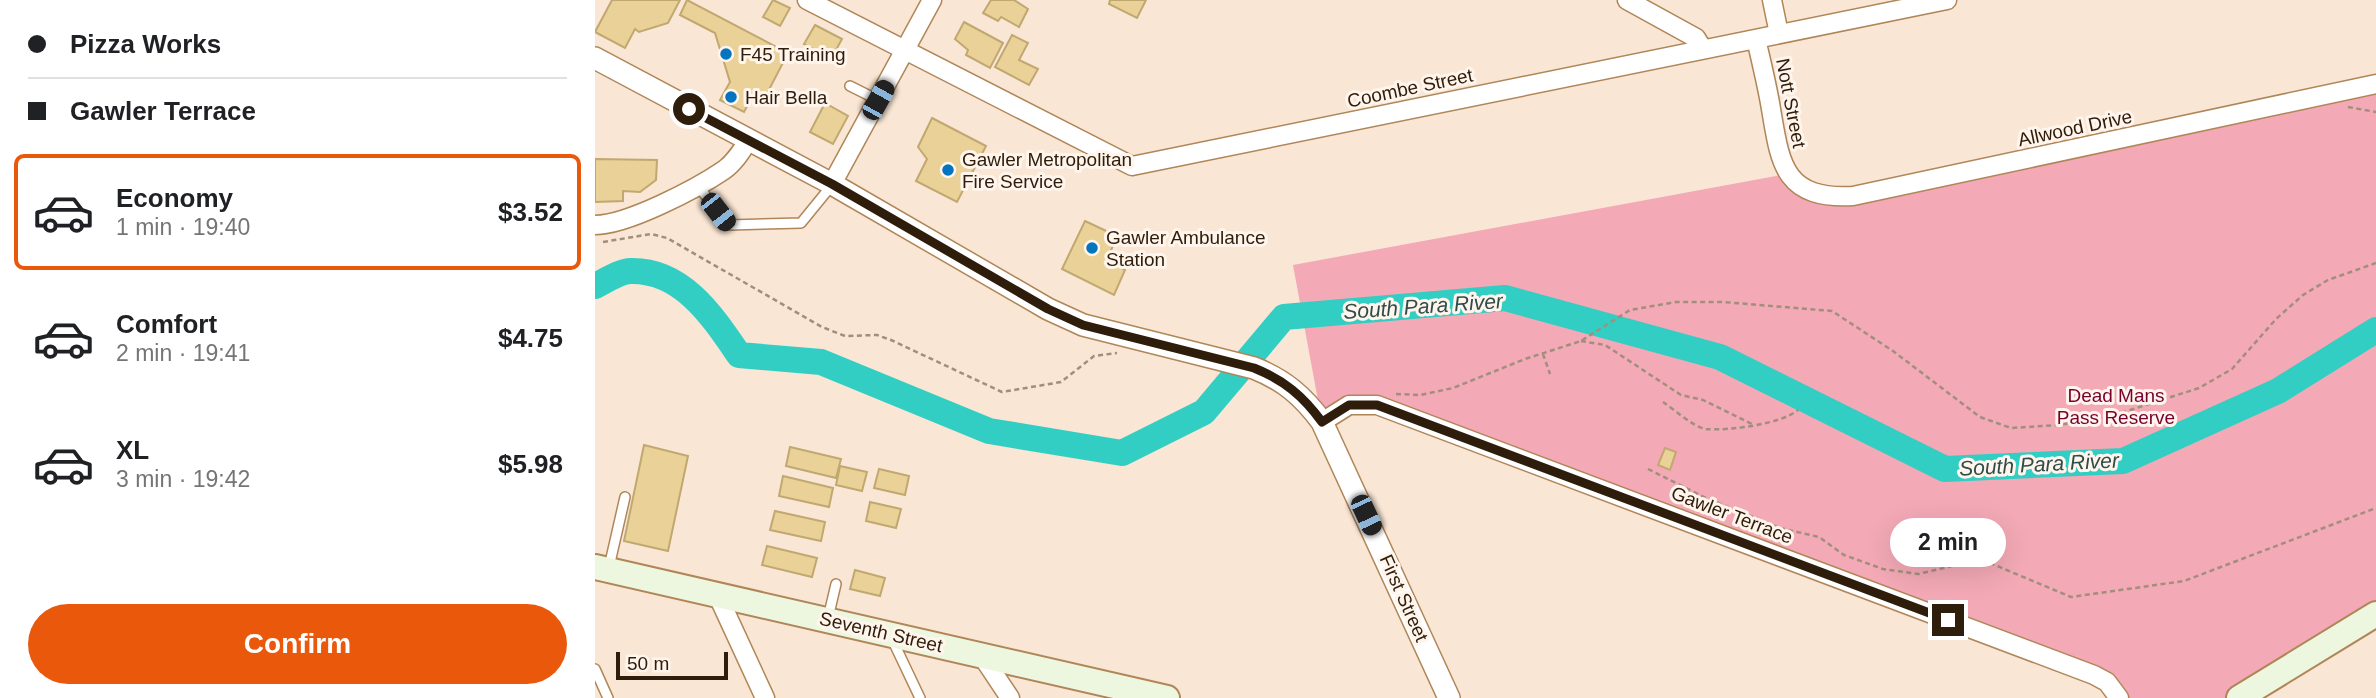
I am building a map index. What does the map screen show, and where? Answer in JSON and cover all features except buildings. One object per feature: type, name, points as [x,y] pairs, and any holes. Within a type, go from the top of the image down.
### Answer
[{"type":"main road","name":"Seventh Street","points":[[602,568],[1167,698]]},
{"type":"main road","points":[[2239,698],[2376,614]]},
{"type":"street","name":"Coombe Street","points":[[807,0],[904,52],[1132,166],[1947,0]]},
{"type":"street","points":[[832,184],[932,0]]},
{"type":"street","points":[[1627,0],[1689,33],[1703,49]]},
{"type":"street","points":[[1772,0],[1779,34]]},
{"type":"street","name":"Nott Street","points":[[1756,39],[1778,149],[1787,174]]},
{"type":"street","name":"First Street","points":[[595,58],[832,184],[1048,309],[1083,325],[1244,365],[1275,376],[1294,389],[1322,422],[1449,698]]},
{"type":"street","name":"Allwood Drive","points":[[1787,174],[1807,191],[1834,197],[1853,196],[2376,84]]},
{"type":"street","points":[[595,225],[610,225],[641,213],[724,170],[748,141]]},
{"type":"street","name":"Gawler Terrace","points":[[1322,422],[1349,405],[1377,405],[2094,675],[2107,682],[2119,698]]},
{"type":"street","points":[[717,594],[765,698]]},
{"type":"street","points":[[982,656],[1010,698]]},
{"type":"lane","points":[[850,86],[878,100]]},
{"type":"lane","points":[[697,184],[729,225],[801,223],[832,184]]},
{"type":"lane","points":[[602,568],[625,497]]},
{"type":"lane","points":[[828,620],[836,584]]},
{"type":"lane","points":[[890,634],[920,698]]},
{"type":"lane","points":[[595,669],[608,698]]},
{"type":"path","points":[[595,241],[651,234],[667,238],[822,327],[845,336],[877,335],[891,340],[1002,392],[1061,382],[1094,356],[1121,352]]},
{"type":"path","points":[[1390,393],[1420,395],[1453,388],[1581,341],[1630,310],[1676,302],[1723,302],[1832,311],[1893,351],[1980,416],[2011,428],[2029,429],[2124,412],[2199,388],[2232,369],[2276,319],[2303,295],[2327,280],[2376,263]]},
{"type":"path","points":[[1581,341],[1605,345],[1681,395],[1703,400],[1752,424]]},
{"type":"path","points":[[1543,353],[1550,374]]},
{"type":"path","points":[[1663,402],[1704,429],[1789,418],[1798,410]]},
{"type":"path","points":[[1648,469],[1706,498],[1780,528],[1819,537],[1844,555],[1883,569],[1918,574],[1969,562],[1990,563],[2071,597],[2185,581],[2376,509]]},
{"type":"green space","name":"Dead Mans Pass Reserve","points":[[2376,84],[2376,614],[2239,698],[2119,698],[2107,682],[1377,405],[1322,422],[1293,265],[1787,174],[1822,195]]},
{"type":"waterway","name":"South Para River","points":[[595,286],[627,271],[666,278],[695,298],[739,355],[821,362],[989,431],[1122,453],[1204,412],[1284,317],[1505,298],[1720,357],[1945,469],[2123,461],[2278,391],[2376,330]]},
{"type":"place","name":"F45 Training","points":[[726,54]]},
{"type":"place","name":"Hair Bella","points":[[731,97]]},
{"type":"place","name":"Gawler Metropolitan Fire Service","points":[[948,170]]},
{"type":"place","name":"Gawler Ambulance Station","points":[[1092,248]]},
{"type":"route","points":[[689,109],[832,184],[1048,309],[1083,325],[1254,368],[1275,376],[1294,389],[1322,422],[1349,405],[1377,405],[1948,620]]}]
